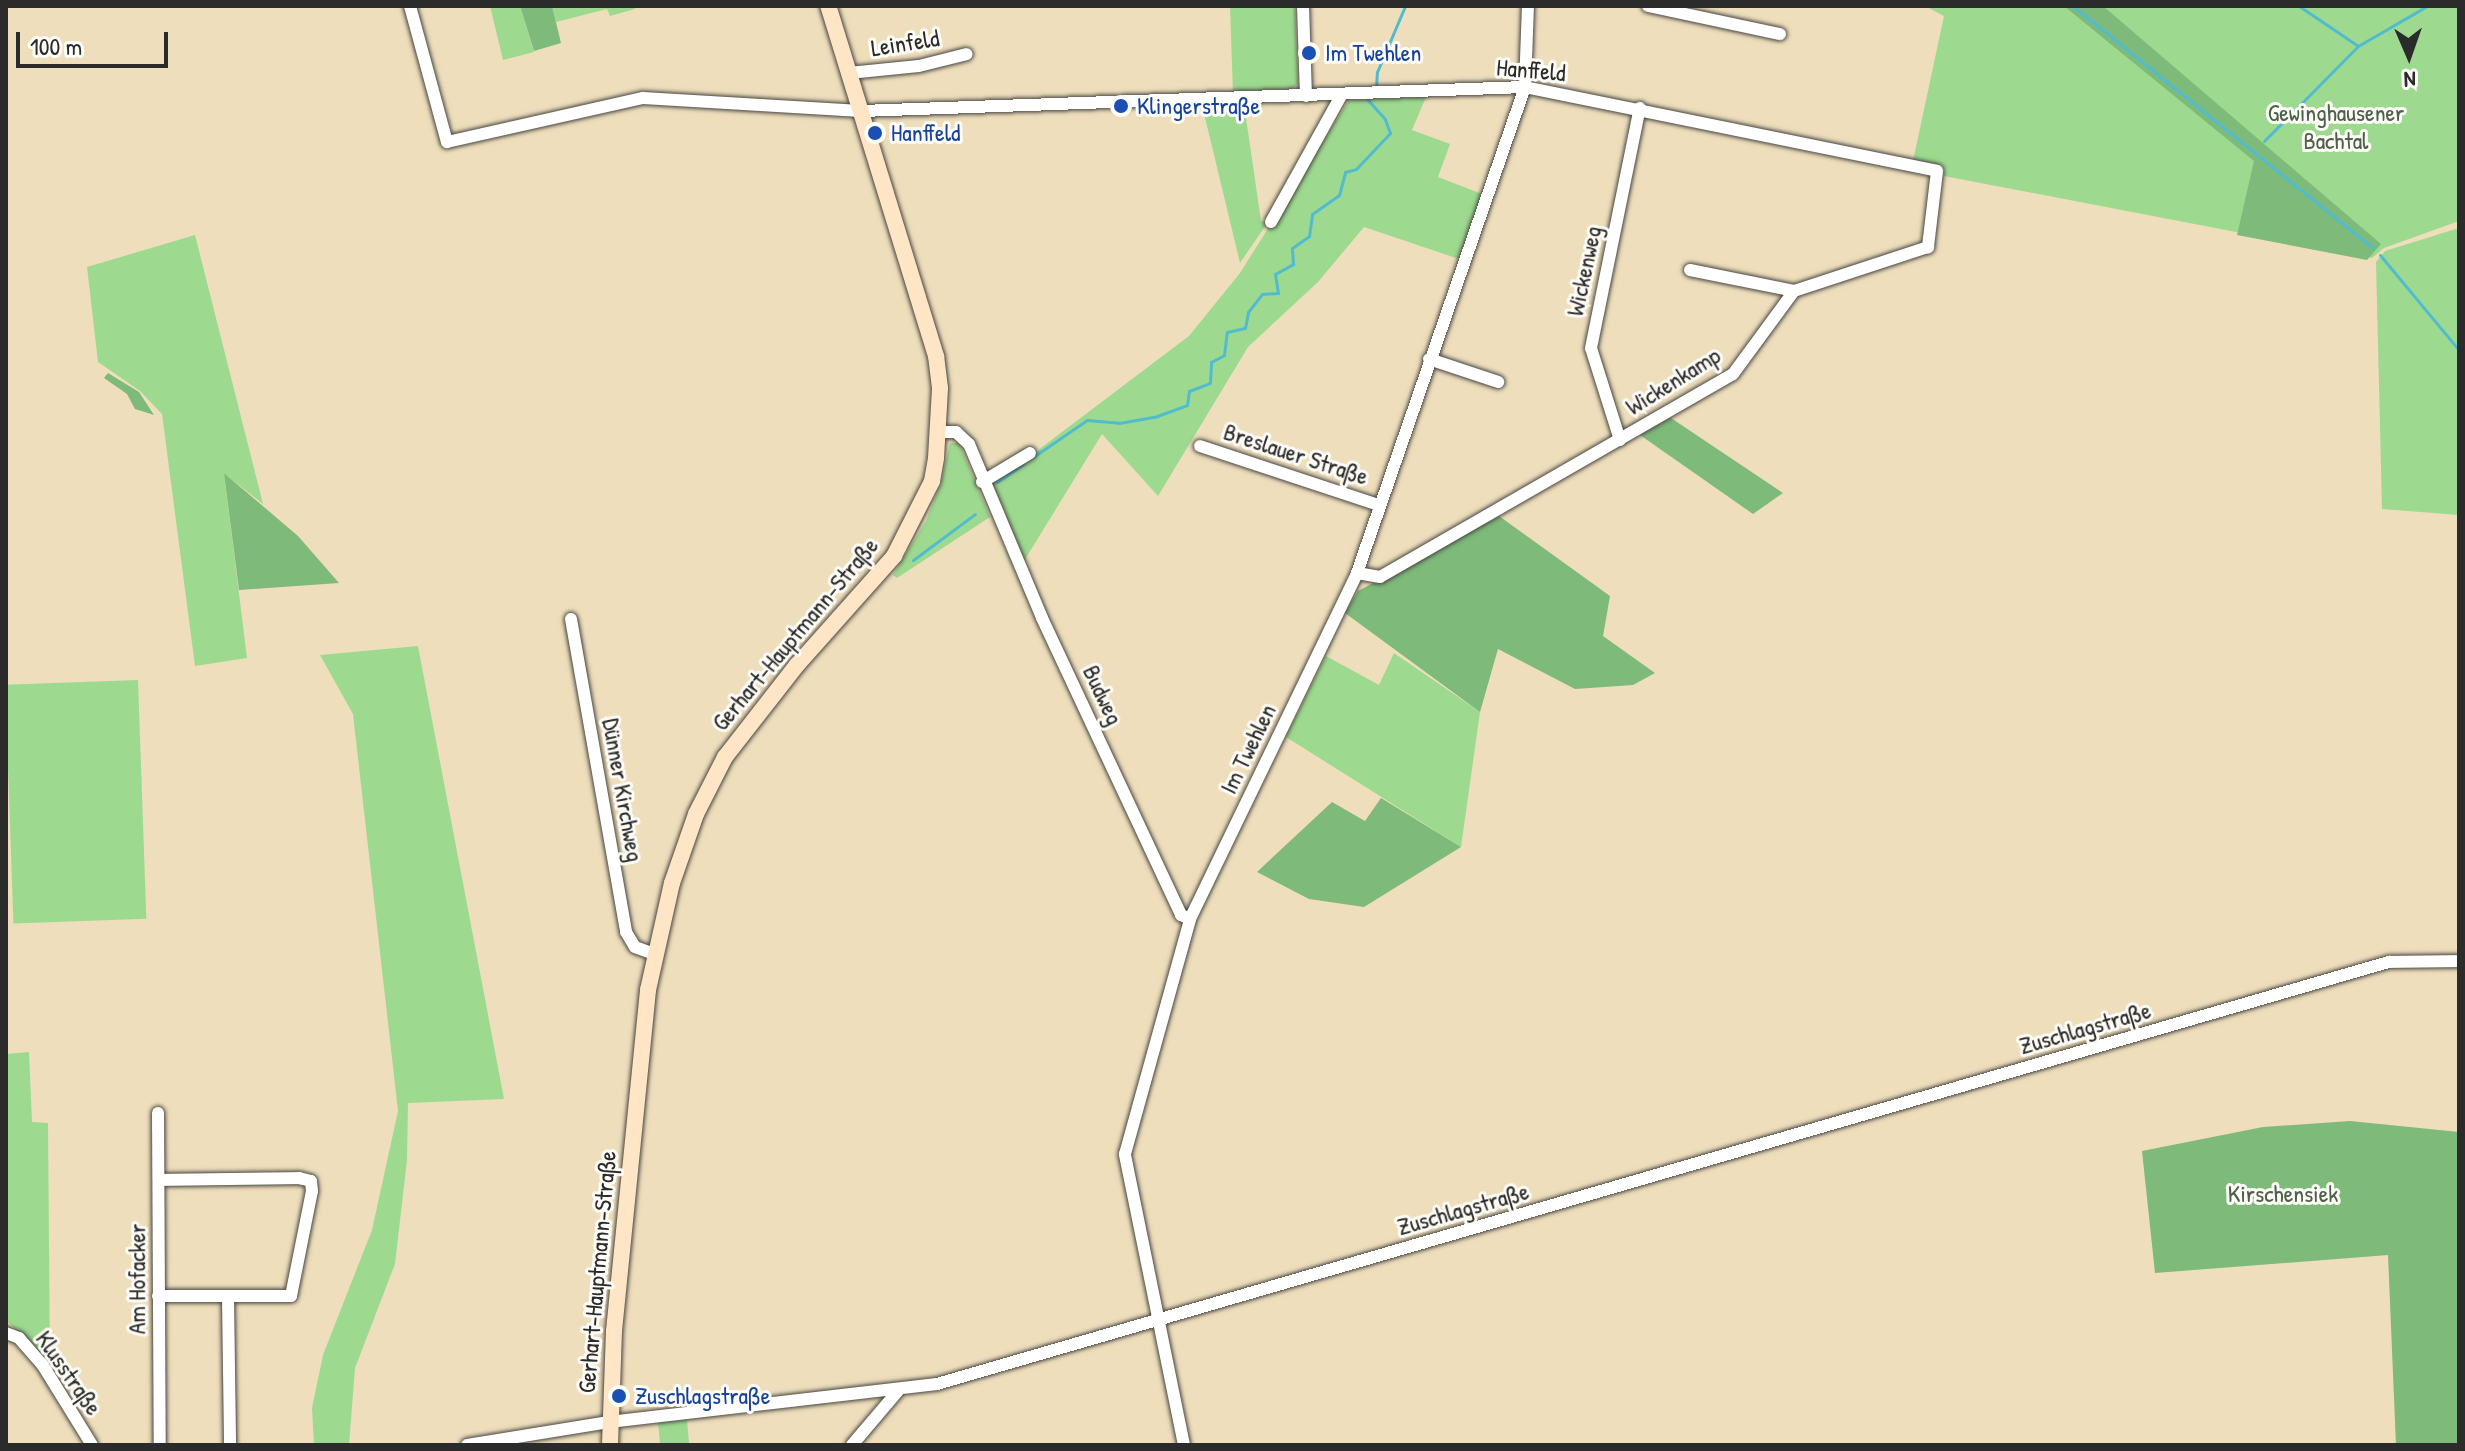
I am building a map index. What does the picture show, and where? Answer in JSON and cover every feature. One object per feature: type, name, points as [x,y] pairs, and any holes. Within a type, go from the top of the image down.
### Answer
[{"type":"street","name":"Hanffeld","points":[[410,6],[447,142],[643,98],[861,111],[1525,87],[1937,171],[1928,247],[1794,291]]},
{"type":"street","name":"Gerhart-Hauptmann-Straße","points":[[610,1445],[609,1422],[654,954],[696,814],[725,757],[797,665],[894,556],[932,481],[939,432],[936,356],[828,6]]},
{"type":"street","points":[[1303,6],[1306,96]]},
{"type":"street","name":"Im Twehlen","points":[[1184,1445],[1125,1154],[1190,919],[1357,573],[1525,87],[1528,6]]},
{"type":"street","points":[[1648,6],[1780,34]]},
{"type":"street","name":"Leinfeld","points":[[849,73],[919,66],[967,54]]},
{"type":"street","points":[[1271,222],[1342,94]]},
{"type":"street","name":"Wickenweg","points":[[1620,440],[1591,348],[1640,108]]},
{"type":"street","points":[[1690,270],[1794,291]]},
{"type":"street","name":"Wickenkamp","points":[[1357,573],[1380,577],[1733,374],[1794,291]]},
{"type":"street","points":[[1429,359],[1498,382]]},
{"type":"street","name":"Budweg","points":[[939,432],[956,432],[969,444],[982,482],[1181,915],[1190,919]]},
{"type":"street","name":"Breslauer Straße","points":[[1200,446],[1378,505]]},
{"type":"street","points":[[982,482],[1030,453]]},
{"type":"street","name":"Dünner Kirchweg","points":[[571,619],[626,932],[635,947],[654,954]]},
{"type":"street","name":"Zuschlagstraße","points":[[467,1445],[609,1422],[898,1391],[1157,1320],[2389,962],[2459,961]]},
{"type":"street","name":"Am Hofacker","points":[[158,1113],[160,1445]]},
{"type":"street","points":[[158,1296],[291,1296],[311,1181],[160,1180]]},
{"type":"street","points":[[228,1297],[230,1445]]},
{"type":"street","name":"Klusstraße","points":[[6,1333],[19,1338],[42,1364],[92,1445]]},
{"type":"street","points":[[852,1445],[898,1391]]},
{"type":"green space","points":[[490,6],[520,6],[534,52],[503,60]]},
{"type":"green space","points":[[520,6],[552,6],[561,43],[534,51]]},
{"type":"green space","points":[[552,6],[634,6],[635,9],[610,16],[607,9],[556,22]]},
{"type":"green space","points":[[1230,6],[1295,6],[1298,84],[1292,89],[1233,94]]},
{"type":"green space","name":"Gewinghausener Bachtal","points":[[1925,6],[2459,6],[2459,221],[2384,248],[2372,258],[1944,176],[1944,169],[1913,161],[1944,16]]},
{"type":"green space","points":[[2064,6],[2103,6],[2381,244],[2367,260],[2237,235],[2254,161]]},
{"type":"green space","points":[[1426,97],[1412,130],[1450,144],[1438,177],[1482,194],[1459,259],[1364,227],[1318,282],[1248,347],[1158,496],[1102,434],[1024,561],[993,484],[1189,336],[1240,273],[1349,100]]},
{"type":"green space","points":[[1244,104],[1261,221],[1268,222],[1240,263],[1202,105]]},
{"type":"green space","points":[[2459,228],[2459,515],[2382,509],[2376,262],[2385,251]]},
{"type":"green space","points":[[195,235],[263,504],[224,473],[247,658],[195,666],[162,414],[140,391],[98,362],[87,267]]},
{"type":"green space","points":[[108,373],[139,392],[154,415],[135,409],[127,394],[104,378]]},
{"type":"green space","points":[[1670,418],[1783,493],[1753,514],[1640,435]]},
{"type":"green space","points":[[950,443],[959,443],[990,517],[897,578],[893,575],[926,521],[941,483]]},
{"type":"green space","points":[[224,473],[298,536],[339,583],[239,590]]},
{"type":"green space","points":[[1499,516],[1610,596],[1603,636],[1655,673],[1633,685],[1575,689],[1498,649],[1480,712],[1345,613],[1358,591]]},
{"type":"green space","points":[[418,646],[504,1099],[408,1103],[407,1160],[395,1264],[355,1368],[349,1445],[314,1445],[312,1408],[323,1355],[372,1230],[398,1111],[353,714],[320,655]]},
{"type":"green space","points":[[1394,653],[1480,712],[1461,847],[1286,737],[1326,656],[1379,685]]},
{"type":"green space","points":[[138,680],[146,919],[13,923],[6,685]]},
{"type":"green space","points":[[1381,798],[1461,847],[1364,907],[1309,899],[1257,872],[1332,802],[1365,821]]},
{"type":"green space","points":[[29,1052],[32,1122],[48,1123],[50,1362],[6,1320],[6,1054]]},
{"type":"green space","name":"Kirschensiek","points":[[2350,1121],[2459,1132],[2459,1445],[2396,1445],[2388,1255],[2155,1273],[2142,1151],[2263,1127]]},
{"type":"green space","points":[[687,1420],[689,1445],[660,1445],[658,1423]]},
{"type":"waterway","points":[[1376,89],[1377,72],[1405,6]]},
{"type":"waterway","points":[[2073,6],[2373,248]]},
{"type":"waterway","points":[[2299,6],[2358,46]]},
{"type":"waterway","points":[[2264,141],[2358,46],[2427,6]]},
{"type":"waterway","points":[[1033,457],[1087,420],[1119,423],[1157,416],[1187,405],[1189,391],[1210,383],[1211,362],[1224,355],[1227,332],[1245,328],[1248,312],[1262,294],[1278,293],[1275,274],[1293,264],[1292,248],[1309,236],[1312,214],[1339,195],[1345,172],[1356,169],[1390,133],[1385,119],[1367,99]]},
{"type":"waterway","points":[[2380,255],[2459,350]]},
{"type":"waterway","points":[[997,482],[1024,464]]},
{"type":"waterway","points":[[913,560],[975,514]]},
{"type":"place","name":"Im Twehlen","points":[[1309,53]]},
{"type":"place","name":"Klingerstraße","points":[[1121,106]]},
{"type":"place","name":"Hanffeld","points":[[875,133]]},
{"type":"place","name":"Zuschlagstraße","points":[[619,1396]]}]
